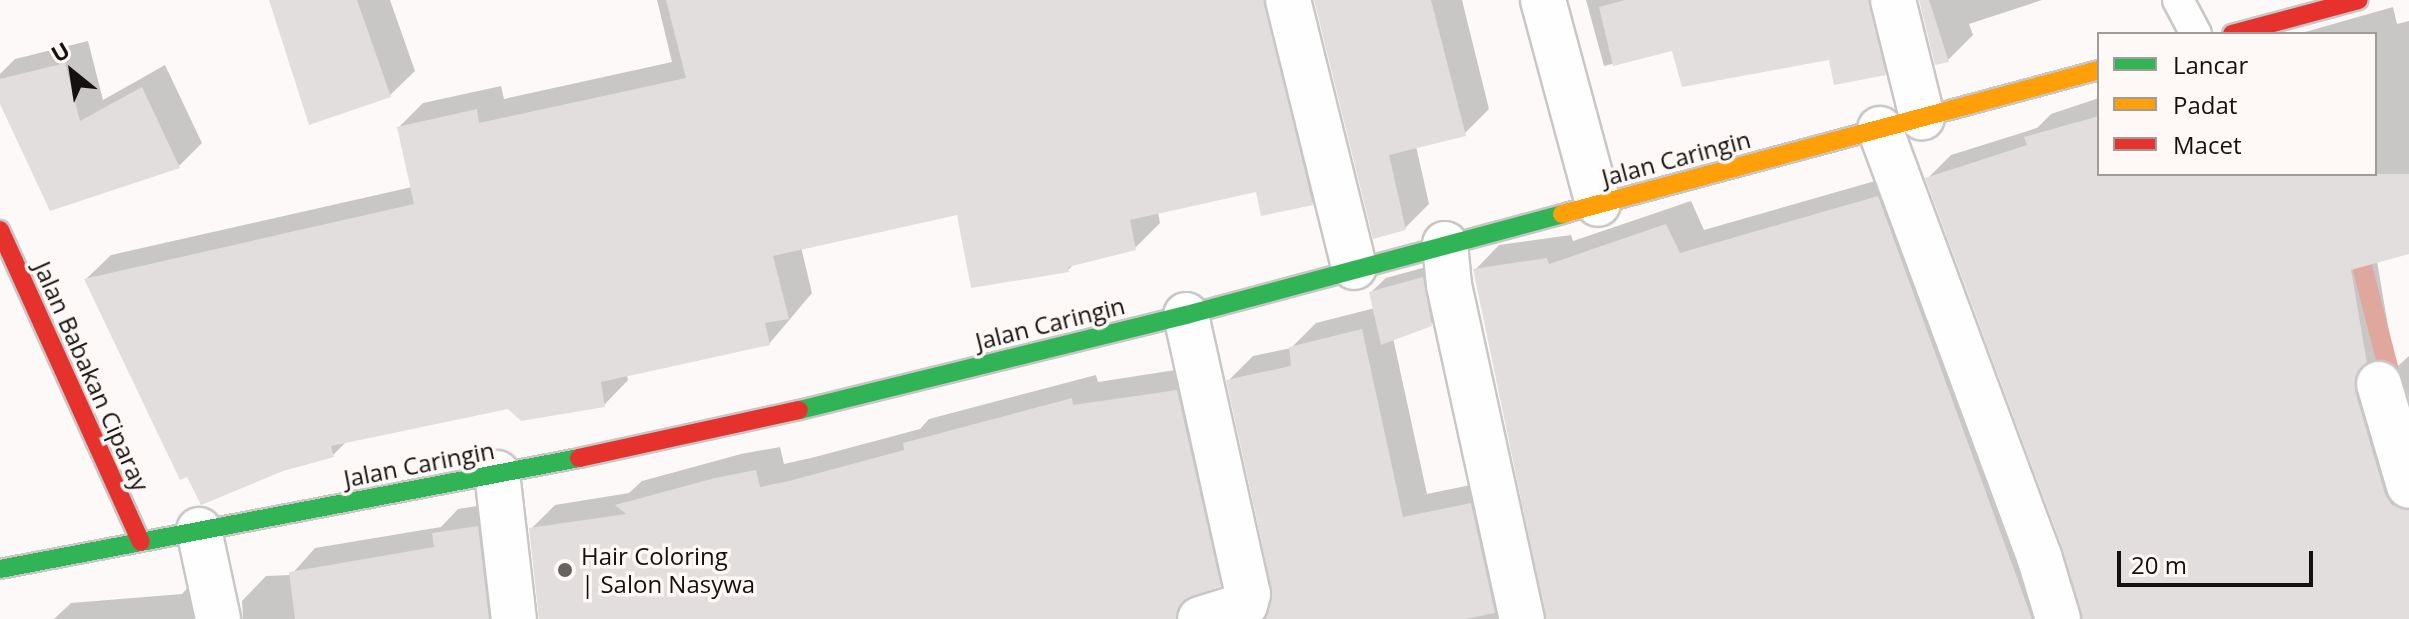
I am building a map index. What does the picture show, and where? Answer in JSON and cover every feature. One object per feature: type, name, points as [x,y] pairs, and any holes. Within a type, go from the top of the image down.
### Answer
[{"type":"main road","points":[[2240,32],[2359,0]]},
{"type":"main road","name":"Jalan Caringin","points":[[0,569],[691,436],[1186,315],[1354,267],[2097,71]]},
{"type":"main road","name":"Jalan Babakan Ciparay","points":[[0,230],[141,542]]},
{"type":"street","points":[[1288,0],[1354,267]]},
{"type":"street","points":[[1543,0],[1598,204]]},
{"type":"street","points":[[1893,0],[1922,117]]},
{"type":"street","points":[[1880,129],[2039,556],[2058,619]]},
{"type":"street","points":[[1445,244],[1449,285],[1522,619]]},
{"type":"street","points":[[1186,315],[1248,594],[1245,605],[1200,619]]},
{"type":"street","points":[[2379,384],[2409,486]]},
{"type":"street","points":[[497,473],[514,619]]},
{"type":"street","points":[[199,530],[218,619]]},
{"type":"lane","points":[[2178,0],[2195,32]]},
{"type":"building","points":[[269,0],[357,0],[391,97],[309,125]]},
{"type":"building","points":[[666,0],[1264,0],[1313,205],[1261,216],[1256,192],[1130,220],[1136,250],[1068,267],[1069,272],[971,288],[957,215],[773,256],[789,319],[765,323],[770,345],[601,382],[605,407],[521,421],[508,409],[331,446],[334,457],[283,471],[201,505],[187,477],[180,480],[84,279],[414,204],[397,127],[477,109],[479,123],[686,78]]},
{"type":"building","points":[[1314,0],[1431,0],[1466,136],[1389,155],[1406,230],[1373,239]]},
{"type":"building","points":[[1625,0],[1869,0],[1886,75],[1834,85],[1829,60],[1682,87],[1672,51],[1613,66],[1599,7]]},
{"type":"building","points":[[1919,0],[1929,0],[1949,62],[1935,65]]},
{"type":"building","points":[[65,63],[80,121],[142,87],[180,168],[50,211],[0,104],[0,79]]},
{"type":"building","points":[[2097,117],[2097,176],[2409,174],[2409,254],[2351,270],[2367,363],[2355,377],[2355,391],[2385,494],[2392,505],[2409,510],[2409,619],[2082,619],[2062,547],[1925,178],[2027,145],[2024,137]]},
{"type":"building","points":[[1878,196],[2032,619],[1546,619],[1473,269],[1547,258],[1549,264],[1666,224],[1680,253]]},
{"type":"building","points":[[1423,277],[1432,326],[1381,345],[1369,292]]},
{"type":"building","points":[[1362,329],[1403,517],[1471,503],[1495,613],[1465,619],[1265,619],[1272,589],[1226,380],[1291,366],[1289,347]]},
{"type":"building","points":[[1177,390],[1221,586],[1182,602],[1176,619],[539,619],[529,528],[626,514],[615,505],[756,470],[760,487],[789,481],[904,450],[903,443],[1072,398],[1073,405]]},
{"type":"building","points":[[478,526],[489,619],[295,619],[289,572],[434,547],[432,533]]},
{"type":"waterway","points":[[2356,243],[2394,390]]},
{"type":"traffic: fast","points":[[799,410],[1186,315],[1562,214]]},
{"type":"traffic: fast","points":[[0,569],[579,458]]},
{"type":"traffic: slow","points":[[1562,214],[2097,71]]},
{"type":"traffic: jam","points":[[2239,32],[2359,0]]},
{"type":"traffic: jam","points":[[0,230],[141,542]]},
{"type":"traffic: jam","points":[[579,458],[799,410]]},
{"type":"place","name":"Hair Coloring | Salon Nasywa","points":[[565,570]]}]
